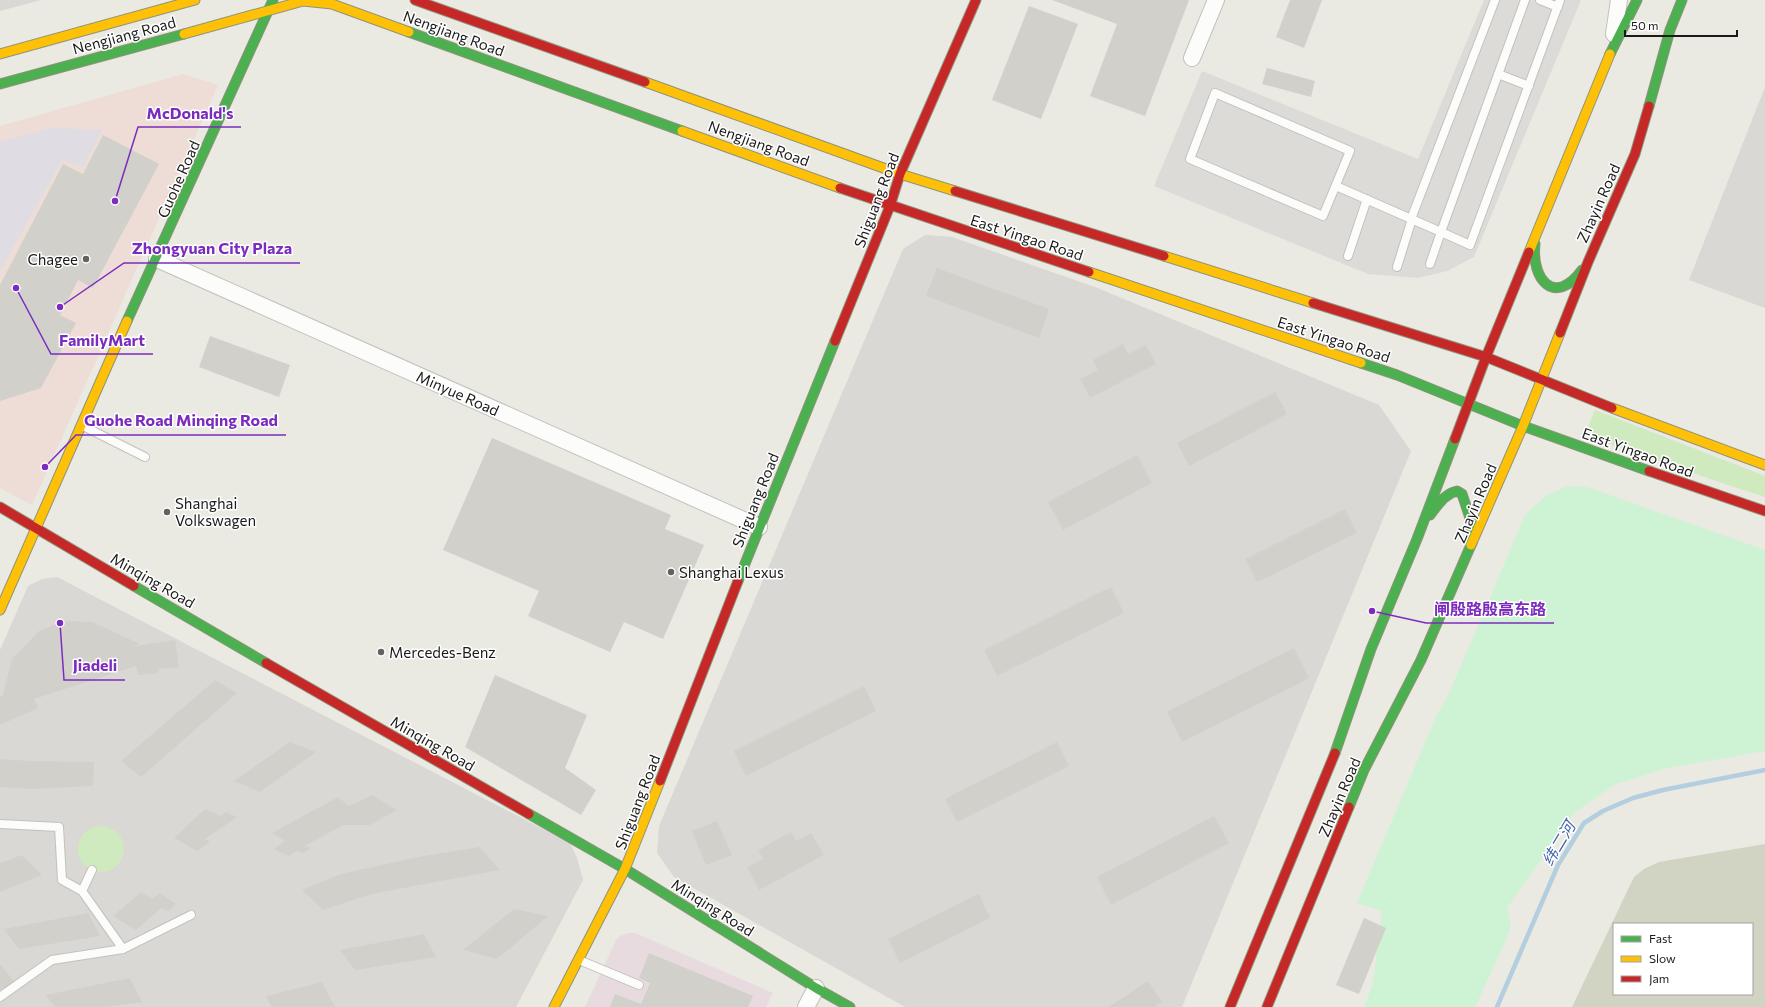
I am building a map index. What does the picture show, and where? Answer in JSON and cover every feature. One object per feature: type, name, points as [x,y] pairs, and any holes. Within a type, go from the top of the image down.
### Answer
[{"type":"main road","name":"Nengjiang Road","points":[[0,54],[195,0]]},
{"type":"main road","name":"Guohe Road","points":[[0,610],[37,528],[80,425],[157,259],[273,0]]},
{"type":"main road","name":"Nengjiang Road","points":[[416,0],[900,174]]},
{"type":"main road","name":"Shiguang Road","points":[[554,1007],[625,869],[759,528],[890,206],[900,174],[976,0]]},
{"type":"main road","name":"Zhayin Road","points":[[1230,1007],[1331,766],[1371,649],[1416,539],[1486,358],[1535,241],[1613,46],[1637,0]]},
{"type":"main road","name":"Zhayin Road","points":[[1267,1007],[1364,770],[1422,660],[1523,426],[1588,262],[1635,154],[1670,30],[1682,0]]},
{"type":"main road","name":"Nengjiang Road","points":[[0,84],[303,1],[332,4],[890,206]]},
{"type":"main road","name":"East Yingao Road","points":[[900,174],[1486,358],[1541,378],[1593,401],[1765,465]]},
{"type":"main road","name":"East Yingao Road","points":[[890,206],[1397,375],[1523,426],[1721,497],[1765,511]]},
{"type":"main road","points":[[1535,241],[1535,269],[1547,286],[1557,289],[1564,288],[1574,282],[1588,262]]},
{"type":"main road","points":[[1416,539],[1438,504],[1448,494],[1457,491],[1462,494],[1466,505],[1470,521],[1472,544]]},
{"type":"main road","name":"Minqing Road","points":[[0,507],[315,692],[625,869],[816,988],[850,1007]]},
{"type":"street","points":[[1192,58],[1216,0]]},
{"type":"street","points":[[1613,46],[1619,0]]},
{"type":"street","name":"Minyue Road","points":[[157,259],[759,528]]},
{"type":"street","points":[[806,1007],[816,988]]},
{"type":"lane","points":[[1397,267],[1411,219],[1495,0]]},
{"type":"lane","points":[[1430,264],[1525,0]]},
{"type":"lane","points":[[1336,186],[1470,245],[1559,3],[1540,0]]},
{"type":"lane","points":[[1498,74],[1528,86]]},
{"type":"lane","points":[[1215,94],[1350,151],[1336,186],[1323,216],[1190,158],[1215,94]]},
{"type":"lane","points":[[1348,256],[1367,200]]},
{"type":"lane","points":[[80,425],[145,457]]},
{"type":"lane","points":[[0,824],[59,827],[62,880],[82,891],[123,949]]},
{"type":"lane","points":[[82,891],[92,870]]},
{"type":"lane","points":[[0,997],[52,960],[123,949],[192,915]]},
{"type":"lane","points":[[578,960],[640,985]]},
{"type":"shaded area","points":[[0,0],[41,0],[0,11]]},
{"type":"shaded area","points":[[1484,0],[1581,0],[1474,257],[1447,271],[1418,278],[1368,274],[1154,186],[1202,71],[1418,159]]},
{"type":"shaded area","points":[[183,74],[218,85],[32,505],[0,488],[0,126]]},
{"type":"shaded area","points":[[1765,87],[1765,308],[1689,280]]},
{"type":"shaded area","points":[[52,128],[102,130],[83,167],[62,160],[0,271],[0,142]]},
{"type":"shaded area","points":[[925,235],[952,237],[1095,287],[1379,405],[1411,451],[1182,1007],[905,1007],[674,877],[657,853],[659,826],[903,249]]},
{"type":"shaded area","points":[[57,577],[570,843],[577,858],[583,880],[516,1007],[0,1007],[0,650],[28,586],[42,579]]},
{"type":"shaded area","points":[[1765,844],[1765,1007],[1572,1007],[1634,877],[1644,869],[1659,862]]},
{"type":"shaded area","points":[[635,933],[773,993],[766,1007],[585,1007],[616,940],[620,936]]},
{"type":"green space","points":[[1595,410],[1765,476],[1765,497],[1585,435]]},
{"type":"green space","points":[[1568,486],[1587,487],[1765,550],[1765,751],[1667,768],[1614,785],[1574,813],[1507,908],[1511,925],[1505,942],[1475,1007],[1364,1007],[1373,983],[1382,911],[1357,903],[1435,719],[1451,689],[1525,515],[1547,495]]},
{"type":"green space","points":[[101,826],[114,830],[120,836],[124,849],[120,862],[114,868],[101,872],[88,868],[82,862],[78,849],[82,836],[88,830]]},
{"type":"building","points":[[1052,0],[1189,0],[1145,116],[1090,96],[1117,24]]},
{"type":"building","points":[[1290,0],[1322,0],[1304,48],[1276,37]]},
{"type":"building","points":[[1029,6],[1078,24],[1041,119],[992,100]]},
{"type":"building","points":[[1267,68],[1315,81],[1311,97],[1262,84]]},
{"type":"building","points":[[103,135],[159,164],[93,288],[78,280],[60,315],[76,323],[41,388],[0,401],[0,285],[63,164],[83,174]]},
{"type":"building","points":[[937,268],[1049,309],[1039,338],[926,296]]},
{"type":"building","points":[[210,336],[290,365],[279,397],[199,367]]},
{"type":"building","points":[[1123,344],[1128,354],[1146,345],[1156,364],[1090,398],[1080,379],[1098,370],[1093,360]]},
{"type":"building","points":[[1275,392],[1287,414],[1189,466],[1177,443]]},
{"type":"building","points":[[492,438],[671,515],[665,529],[704,545],[663,639],[624,622],[610,652],[528,616],[539,591],[443,550]]},
{"type":"building","points":[[1137,455],[1152,483],[1063,530],[1048,502]]},
{"type":"building","points":[[1345,509],[1357,533],[1257,582],[1245,559]]},
{"type":"building","points":[[1111,587],[1124,613],[997,676],[984,650]]},
{"type":"building","points":[[63,621],[92,622],[140,644],[129,647],[175,640],[179,667],[158,669],[158,673],[138,675],[136,666],[34,699],[38,708],[0,725],[0,697],[3,695],[12,659],[39,631]]},
{"type":"building","points":[[1294,648],[1309,678],[1182,742],[1167,712]]},
{"type":"building","points":[[495,675],[587,715],[565,768],[596,790],[581,815],[465,747]]},
{"type":"building","points":[[215,680],[237,693],[141,777],[121,761]]},
{"type":"building","points":[[864,686],[876,711],[746,776],[734,751]]},
{"type":"building","points":[[290,742],[316,752],[260,792],[234,781]]},
{"type":"building","points":[[1057,742],[1069,766],[957,822],[945,799]]},
{"type":"building","points":[[0,759],[94,762],[93,786],[31,789],[0,787]]},
{"type":"building","points":[[372,795],[397,810],[370,825],[344,825],[304,846],[311,848],[303,853],[296,851],[289,856],[274,849],[285,841],[272,833],[338,797],[349,806]]},
{"type":"building","points":[[205,809],[221,816],[226,812],[237,817],[205,839],[210,842],[197,851],[174,838]]},
{"type":"building","points":[[1214,816],[1229,843],[1111,905],[1097,877]]},
{"type":"building","points":[[717,821],[732,855],[706,865],[692,831]]},
{"type":"building","points":[[791,832],[796,841],[811,833],[824,855],[759,890],[747,867],[763,859],[758,850]]},
{"type":"building","points":[[480,847],[500,870],[371,894],[323,910],[302,890],[341,874],[418,857]]},
{"type":"building","points":[[22,855],[42,875],[0,892],[0,863]]},
{"type":"building","points":[[141,892],[152,899],[160,893],[176,904],[168,911],[161,908],[136,930],[113,916]]},
{"type":"building","points":[[979,894],[990,918],[900,963],[888,939]]},
{"type":"building","points":[[514,909],[548,916],[497,959],[463,950]]},
{"type":"building","points":[[88,913],[100,936],[19,949],[4,929]]},
{"type":"building","points":[[1364,918],[1386,928],[1359,994],[1336,985]]},
{"type":"building","points":[[424,934],[436,957],[355,970],[340,950]]},
{"type":"building","points":[[649,953],[753,996],[748,1007],[610,1007],[615,994],[641,1004],[650,983],[639,978]]},
{"type":"building","points":[[0,964],[17,985],[0,989]]},
{"type":"building","points":[[130,978],[142,1002],[105,1007],[55,1007],[46,995]]},
{"type":"building","points":[[1148,981],[1162,1002],[1154,1007],[1109,1007]]},
{"type":"building","points":[[322,982],[335,1007],[272,1007],[266,996]]},
{"type":"waterway","name":"纬二河","points":[[1497,1007],[1558,865],[1584,823],[1603,811],[1633,798],[1663,790],[1765,770]]},
{"type":"traffic: fast","points":[[127,321],[273,0]]},
{"type":"traffic: fast","points":[[1610,54],[1637,0]]},
{"type":"traffic: fast","points":[[1649,106],[1670,30],[1682,0]]},
{"type":"traffic: fast","points":[[409,32],[682,131]]},
{"type":"traffic: fast","points":[[0,84],[184,34]]},
{"type":"traffic: fast","points":[[1535,244],[1535,257],[1541,278],[1554,288],[1563,287],[1572,281],[1582,270]]},
{"type":"traffic: fast","points":[[738,581],[835,341]]},
{"type":"traffic: fast","points":[[1361,363],[1397,375],[1523,426],[1649,471]]},
{"type":"traffic: fast","points":[[1335,753],[1371,649],[1417,539],[1455,439]]},
{"type":"traffic: fast","points":[[1430,515],[1442,500],[1452,492],[1457,491],[1462,494],[1471,521],[1472,543]]},
{"type":"traffic: fast","points":[[1349,807],[1364,770],[1421,660],[1471,545]]},
{"type":"traffic: fast","points":[[134,586],[266,663]]},
{"type":"traffic: fast","points":[[529,814],[625,869],[816,988],[850,1007]]},
{"type":"traffic: slow","points":[[0,54],[195,0]]},
{"type":"traffic: slow","points":[[184,34],[303,1],[332,4],[409,32]]},
{"type":"traffic: slow","points":[[1529,252],[1610,54]]},
{"type":"traffic: slow","points":[[645,82],[900,174],[955,191]]},
{"type":"traffic: slow","points":[[682,131],[840,188]]},
{"type":"traffic: slow","points":[[1164,256],[1313,303]]},
{"type":"traffic: slow","points":[[1089,272],[1361,363]]},
{"type":"traffic: slow","points":[[0,610],[127,321]]},
{"type":"traffic: slow","points":[[1471,545],[1523,426],[1560,333]]},
{"type":"traffic: slow","points":[[1612,408],[1765,465]]},
{"type":"traffic: slow","points":[[554,1007],[625,869],[660,781]]},
{"type":"traffic: jam","points":[[415,0],[645,82]]},
{"type":"traffic: jam","points":[[835,341],[890,206],[900,174],[976,0]]},
{"type":"traffic: jam","points":[[1560,333],[1588,262],[1635,154],[1649,106]]},
{"type":"traffic: jam","points":[[840,188],[1089,272]]},
{"type":"traffic: jam","points":[[955,191],[1164,256]]},
{"type":"traffic: jam","points":[[1455,439],[1486,357],[1529,252]]},
{"type":"traffic: jam","points":[[1313,303],[1486,357],[1612,408]]},
{"type":"traffic: jam","points":[[1649,471],[1765,511]]},
{"type":"traffic: jam","points":[[0,507],[134,586]]},
{"type":"traffic: jam","points":[[660,781],[738,581]]},
{"type":"traffic: jam","points":[[266,663],[529,814]]},
{"type":"traffic: jam","points":[[1230,1007],[1335,753]]},
{"type":"traffic: jam","points":[[1267,1007],[1349,807]]},
{"type":"place","name":"McDonald's","points":[[115,201]]},
{"type":"place","name":"Chagee","points":[[86,259]]},
{"type":"place","name":"FamilyMart","points":[[16,288]]},
{"type":"place","name":"Zhongyuan City Plaza","points":[[60,307]]},
{"type":"place","name":"Guohe Road Minqing Road","points":[[45,467]]},
{"type":"place","name":"Shanghai Volkswagen","points":[[167,512]]},
{"type":"place","name":"Shanghai Lexus","points":[[671,572]]},
{"type":"place","name":"闸殷路殷高东路","points":[[1372,611]]},
{"type":"place","name":"Jiadeli","points":[[60,623]]},
{"type":"place","name":"Mercedes-Benz","points":[[381,652]]}]
